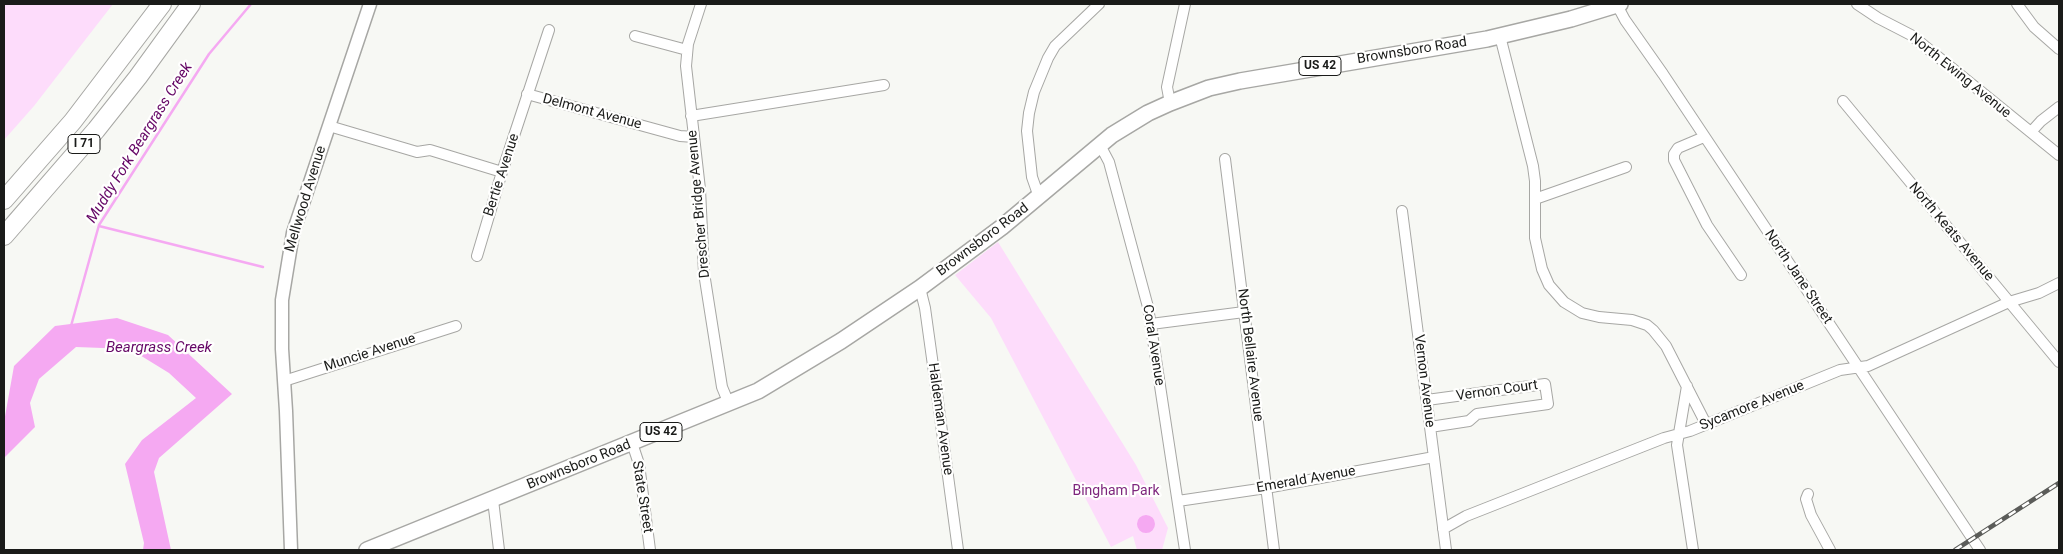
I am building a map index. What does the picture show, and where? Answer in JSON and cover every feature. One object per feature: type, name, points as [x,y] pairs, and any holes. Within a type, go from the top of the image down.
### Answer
[{"type":"highway","name":"I 71","points":[[4,200],[73,121],[162,4]]},
{"type":"highway","name":"I 71","points":[[4,236],[96,130],[191,4]]},
{"type":"main road","name":"Brownsboro Road","points":[[367,550],[758,392],[841,341],[920,288],[1002,228],[1126,125],[1170,103],[1209,88],[1240,81],[1500,36],[1571,19],[1618,4]]},
{"type":"street","name":"Mellwood Avenue","points":[[291,550],[281,318],[288,257],[293,233],[370,4]]},
{"type":"street","name":"Drescher Bridge Avenue","points":[[701,4],[687,50],[686,66],[700,189],[704,274],[722,387],[729,404]]},
{"type":"street","points":[[1039,197],[1032,177],[1027,131],[1034,92],[1045,65],[1056,46],[1099,4]]},
{"type":"street","points":[[1170,103],[1167,87],[1185,4]]},
{"type":"street","name":"North Jane Street","points":[[1618,4],[1625,20],[1663,74],[1704,138],[1843,343],[1856,367],[1980,550]]},
{"type":"street","name":"North Ewing Avenue","points":[[1857,4],[1878,18],[1911,35],[2059,155]]},
{"type":"street","points":[[2017,4],[2034,26],[2059,49]]},
{"type":"street","name":"Delmont Avenue","points":[[549,30],[528,94],[680,136],[694,136]]},
{"type":"street","points":[[635,36],[687,50]]},
{"type":"street","points":[[1500,36],[1534,173],[1536,199],[1535,238],[1538,255],[1546,278],[1554,292],[1564,302],[1582,313],[1632,320],[1647,325],[1659,335],[1706,424]]},
{"type":"street","points":[[691,116],[884,85]]},
{"type":"street","name":"Bertie Avenue","points":[[476,256],[528,94]]},
{"type":"street","name":"North Keats Avenue","points":[[1843,101],[2059,362]]},
{"type":"street","points":[[2031,132],[2059,108]]},
{"type":"street","points":[[329,126],[417,152],[430,150],[502,172]]},
{"type":"street","points":[[1704,138],[1678,148],[1674,160],[1707,225],[1741,275]]},
{"type":"street","name":"Coral Avenue","points":[[1100,145],[1109,162],[1151,324],[1186,550]]},
{"type":"street","name":"North Bellaire Avenue","points":[[1224,159],[1274,550]]},
{"type":"street","points":[[1536,199],[1626,166]]},
{"type":"street","name":"Vernon Avenue","points":[[1402,211],[1446,550]]},
{"type":"street","name":"Sycamore Avenue","points":[[1443,529],[1466,516],[1679,433],[1690,431],[1840,370],[1868,366],[2010,302],[2059,283]]},
{"type":"street","name":"Haldeman Avenue","points":[[920,288],[926,316],[958,550]]},
{"type":"street","points":[[1151,324],[1244,312]]},
{"type":"street","name":"Muncie Avenue","points":[[284,381],[456,326]]},
{"type":"street","name":"Vernon Court","points":[[1427,400],[1546,384],[1548,404],[1477,414],[1469,421],[1430,427]]},
{"type":"street","points":[[1687,386],[1678,445],[1693,550]]},
{"type":"street","name":"State Street","points":[[632,444],[639,464],[650,550]]},
{"type":"street","name":"Emerald Avenue","points":[[1178,501],[1266,488],[1434,457]]},
{"type":"street","points":[[1808,494],[1806,500],[1811,515],[1830,550]]},
{"type":"street","points":[[494,500],[500,550]]},
{"type":"green space","points":[[4,4],[113,4],[34,106],[4,140]]},
{"type":"green space","name":"Bingham Park","points":[[998,242],[1136,465],[1168,528],[1162,550],[1137,550],[1133,536],[1111,547],[991,318],[955,275]]},
{"type":"water","name":"Beargrass Creek","points":[[117,318],[168,335],[232,394],[159,458],[154,472],[171,550],[143,550],[144,543],[125,464],[142,440],[196,398],[169,373],[130,349],[76,347],[39,379],[30,403],[35,427],[4,458],[4,422],[14,366],[55,326]]},
{"type":"water","points":[[1146,515],[1152,518],[1155,524],[1152,530],[1146,533],[1140,530],[1137,524],[1140,518]]},
{"type":"waterway","name":"Muddy Fork Beargrass Creek","points":[[71,326],[99,225],[209,54],[251,4]]},
{"type":"waterway","points":[[99,226],[263,267]]},
{"type":"railway","points":[[1955,550],[2059,483]]}]
